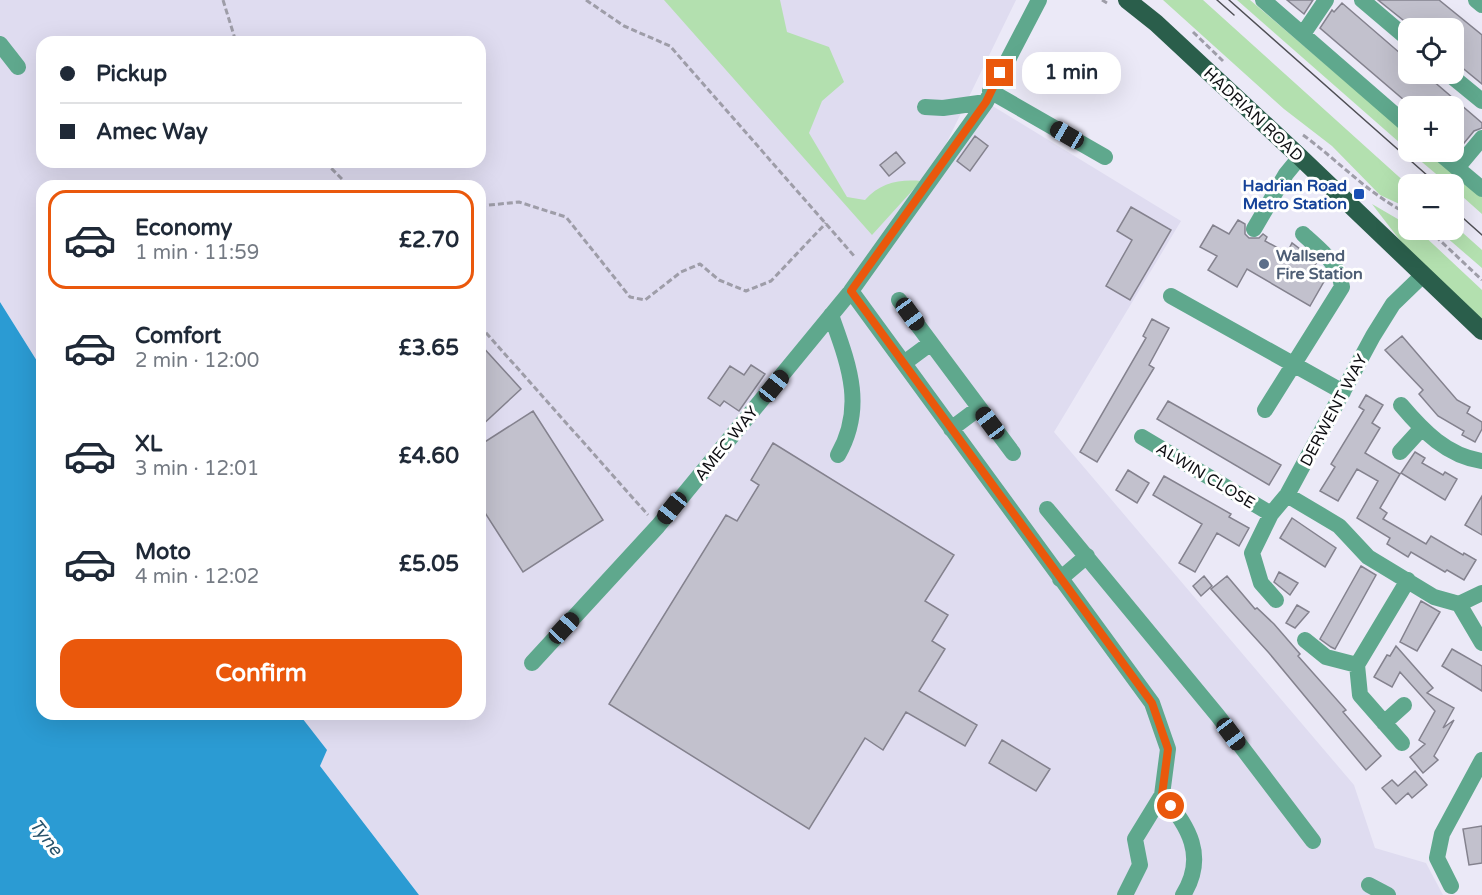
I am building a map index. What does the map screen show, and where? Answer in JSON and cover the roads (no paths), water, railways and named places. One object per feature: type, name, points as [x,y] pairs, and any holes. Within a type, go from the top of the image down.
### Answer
[{"type":"main road","name":"HADRIAN ROAD","points":[[1127,0],[1156,23],[1300,157],[1482,331]]},
{"type":"street","name":"AMEC WAY","points":[[532,663],[658,526],[851,291],[988,96],[1039,0]]},
{"type":"street","points":[[1263,0],[1398,117]]},
{"type":"street","points":[[1303,34],[1326,0]]},
{"type":"street","points":[[1362,0],[1398,31]]},
{"type":"street","points":[[1476,0],[1482,5]]},
{"type":"street","points":[[0,44],[18,68]]},
{"type":"street","points":[[1461,84],[1482,101]]},
{"type":"street","points":[[925,107],[943,108],[988,96],[1105,157]]},
{"type":"street","points":[[1457,168],[1482,138]]},
{"type":"street","points":[[1254,229],[1286,174],[1300,157]]},
{"type":"street","points":[[1450,162],[1482,189]]},
{"type":"street","points":[[1265,410],[1342,287],[1340,273],[1333,262],[1303,234]]},
{"type":"street","name":"DERWENT WAY","points":[[1276,600],[1261,583],[1252,553],[1271,514],[1287,495],[1393,304],[1423,275]]},
{"type":"street","points":[[851,291],[1152,703],[1168,749],[1162,795],[1136,839],[1140,865],[1125,895]]},
{"type":"street","points":[[1171,296],[1343,392]]},
{"type":"street","points":[[899,300],[1013,453]]},
{"type":"street","points":[[831,315],[849,365],[854,389],[852,423],[838,455]]},
{"type":"street","points":[[904,363],[931,343]]},
{"type":"street","points":[[1401,405],[1421,429],[1448,450],[1482,461]]},
{"type":"street","points":[[951,429],[979,408]]},
{"type":"street","points":[[1400,452],[1421,429]]},
{"type":"street","name":"ALWIN CLOSE","points":[[1142,437],[1271,514]]},
{"type":"street","points":[[1287,495],[1339,526],[1368,557],[1434,597],[1460,604],[1482,593]]},
{"type":"street","points":[[1047,509],[1218,716],[1312,841]]},
{"type":"street","points":[[1060,579],[1087,556]]},
{"type":"street","points":[[1402,743],[1360,696],[1357,665],[1407,580]]},
{"type":"street","points":[[1460,604],[1482,643]]},
{"type":"street","points":[[1305,640],[1326,657],[1357,665]]},
{"type":"street","points":[[1384,723],[1404,705]]},
{"type":"street","points":[[1451,886],[1437,858],[1442,834],[1482,760]]},
{"type":"street","points":[[1162,795],[1181,817],[1190,835],[1195,858],[1192,881],[1183,895]]},
{"type":"street","points":[[1369,885],[1388,895]]},
{"type":"water","name":"Tyne","points":[[0,302],[36,359],[36,720],[304,720],[327,750],[320,766],[419,895],[0,895]]},
{"type":"tram line","points":[[1217,0],[1234,15]]},
{"type":"tram line","points":[[1229,0],[1426,174]]},
{"type":"tram line","points":[[1464,219],[1482,235]]},
{"type":"place","name":"Hadrian Road Metro Station","points":[[1359,194]]},
{"type":"place","name":"Wallsend Fire Station","points":[[1264,264]]}]
